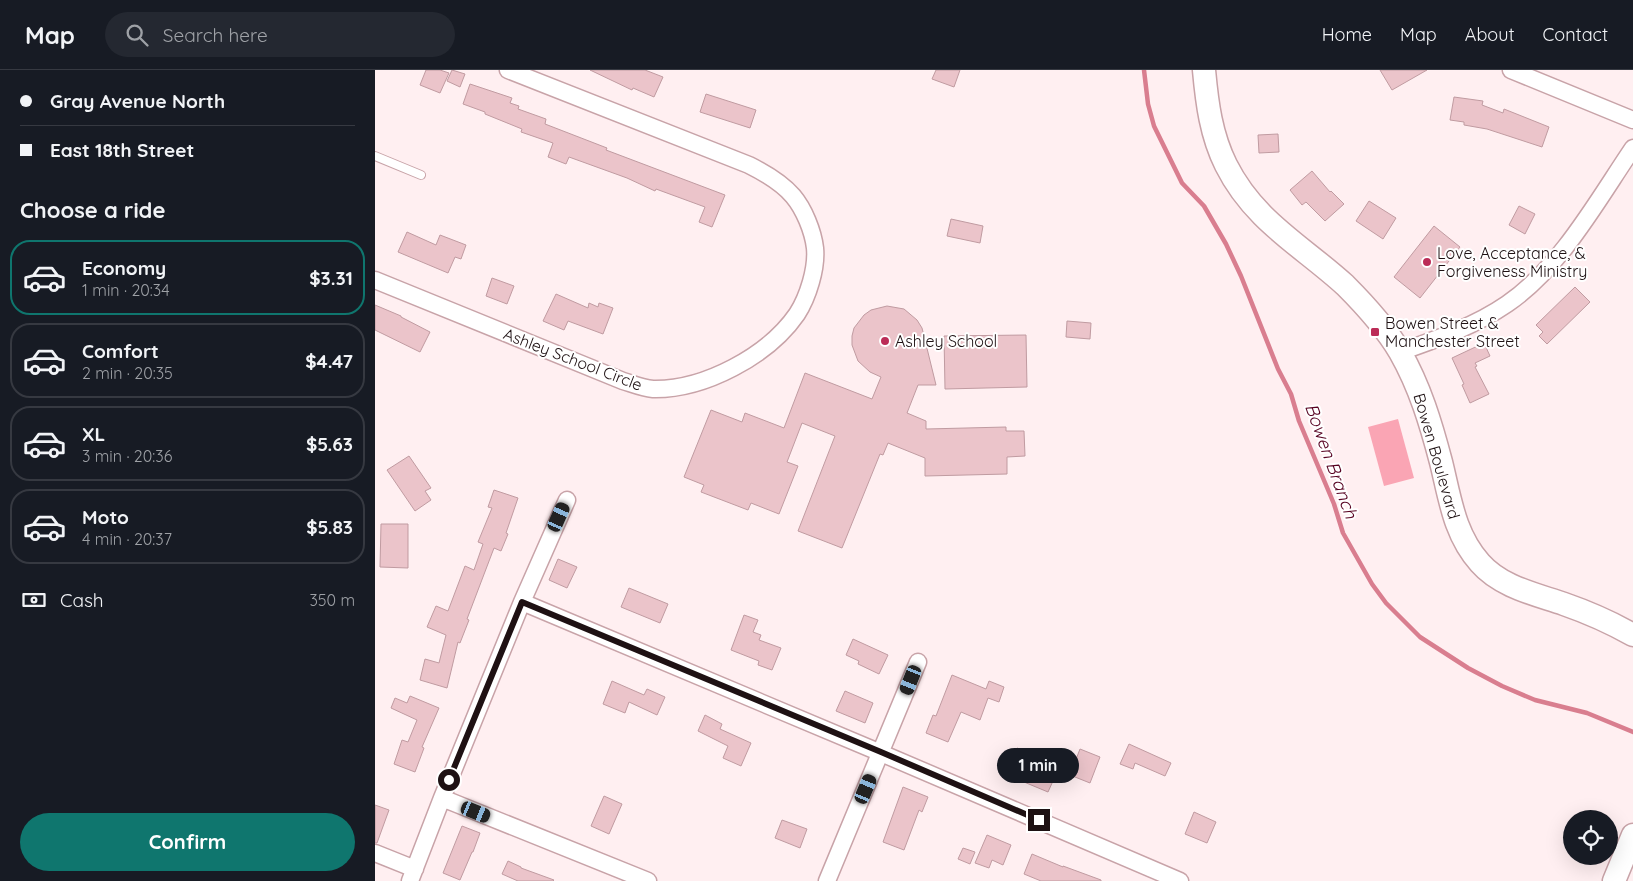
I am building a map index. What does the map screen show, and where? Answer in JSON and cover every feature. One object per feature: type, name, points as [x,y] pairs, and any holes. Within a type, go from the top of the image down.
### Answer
[{"type":"street","name":"Ashley School Circle","points":[[375,280],[623,381],[642,387],[653,388],[673,388],[730,369],[747,360],[779,334],[797,314],[813,273],[815,249],[810,230],[800,206],[792,195],[779,183],[749,165],[508,70]]},
{"type":"street","name":"Bowen Boulevard","points":[[1204,70],[1208,110],[1213,133],[1225,164],[1242,192],[1270,224],[1345,286],[1375,317],[1400,352],[1429,417],[1453,514],[1465,542],[1480,563],[1499,580],[1567,605],[1633,635]]},
{"type":"street","points":[[1511,70],[1633,120]]},
{"type":"street","points":[[1400,352],[1438,339],[1483,318],[1507,304],[1533,283],[1551,265],[1633,148]]},
{"type":"street","points":[[375,854],[412,875],[522,602],[567,500]]},
{"type":"street","points":[[522,602],[881,752],[1180,881]]},
{"type":"street","points":[[827,881],[919,662]]},
{"type":"street","points":[[442,798],[649,881]]},
{"type":"street","points":[[1614,881],[1633,835]]},
{"type":"lane","points":[[375,156],[421,175]]},
{"type":"shaded area","points":[[1398,419],[1414,478],[1384,486],[1368,427]]},
{"type":"building","points":[[426,70],[440,70],[449,73],[440,93],[420,85]]},
{"type":"building","points":[[452,70],[465,74],[460,87],[447,81]]},
{"type":"building","points":[[590,70],[645,70],[663,77],[654,97],[633,88],[632,90]]},
{"type":"building","points":[[936,70],[960,70],[954,87],[932,79]]},
{"type":"building","points":[[1380,70],[1427,70],[1392,90]]},
{"type":"building","points":[[470,84],[512,98],[510,103],[519,106],[518,109],[546,119],[545,124],[607,148],[606,150],[725,195],[712,227],[699,222],[705,207],[656,189],[655,191],[627,178],[569,157],[566,164],[548,157],[553,143],[521,132],[522,129],[463,104]]},
{"type":"building","points":[[706,94],[756,110],[750,128],[700,112]]},
{"type":"building","points":[[1454,97],[1483,101],[1482,105],[1503,113],[1504,109],[1549,127],[1542,147],[1487,129],[1464,125],[1464,122],[1450,120]]},
{"type":"building","points":[[1278,134],[1279,152],[1259,153],[1258,135]]},
{"type":"building","points":[[1312,171],[1330,192],[1344,204],[1325,221],[1306,202],[1302,205],[1290,190]]},
{"type":"building","points":[[1369,201],[1396,218],[1383,239],[1356,221]]},
{"type":"building","points":[[1519,206],[1535,214],[1525,234],[1509,225]]},
{"type":"building","points":[[951,219],[983,226],[980,243],[947,236]]},
{"type":"building","name":"Love, Acceptance, & Forgiveness Ministry","points":[[1434,226],[1460,247],[1420,298],[1394,277]]},
{"type":"building","points":[[407,232],[436,245],[440,235],[466,245],[461,259],[455,257],[448,273],[398,252]]},
{"type":"building","points":[[492,278],[514,286],[507,304],[486,296]]},
{"type":"building","points":[[1575,287],[1590,302],[1547,344],[1539,336],[1543,332],[1536,325]]},
{"type":"building","points":[[556,294],[588,308],[589,303],[598,307],[599,303],[613,308],[603,334],[568,321],[564,330],[543,321]]},
{"type":"building","points":[[375,305],[401,316],[430,332],[420,352],[375,330]]},
{"type":"building","points":[[887,306],[904,309],[917,320],[922,328],[936,385],[918,385],[907,413],[926,421],[926,429],[1006,427],[1006,431],[1024,431],[1025,456],[1007,457],[1007,474],[925,476],[925,458],[888,443],[883,455],[880,454],[842,548],[798,531],[835,436],[802,423],[787,462],[798,466],[779,514],[751,503],[748,510],[701,492],[704,485],[684,477],[711,410],[742,422],[745,413],[784,428],[805,373],[872,399],[881,377],[870,372],[858,361],[852,345],[852,336],[854,328],[864,315],[871,310]]},
{"type":"building","points":[[1067,321],[1091,323],[1090,339],[1066,337]]},
{"type":"building","points":[[1026,335],[1027,387],[945,389],[944,336]]},
{"type":"building","points":[[1484,343],[1490,356],[1475,363],[1477,366],[1475,367],[1489,394],[1470,403],[1452,358]]},
{"type":"building","points":[[409,456],[431,488],[425,491],[431,500],[415,511],[387,470]]},
{"type":"building","points":[[494,490],[518,498],[506,533],[508,534],[501,551],[494,548],[467,619],[469,620],[460,643],[458,642],[447,688],[420,680],[425,659],[439,663],[446,635],[427,627],[436,606],[448,611],[465,566],[474,570],[483,544],[478,542],[492,508],[488,507]]},
{"type":"building","points":[[381,524],[408,524],[408,568],[380,567]]},
{"type":"building","points":[[558,559],[577,567],[567,588],[549,580]]},
{"type":"building","points":[[629,588],[668,604],[660,623],[621,607]]},
{"type":"building","points":[[744,615],[758,620],[753,632],[761,635],[759,640],[781,648],[772,670],[758,665],[759,661],[731,650]]},
{"type":"building","points":[[853,639],[888,655],[879,674],[858,664],[859,661],[846,655]]},
{"type":"building","points":[[952,675],[986,689],[989,681],[1004,687],[999,702],[988,698],[980,720],[961,712],[948,742],[926,733],[933,715],[936,716]]},
{"type":"building","points":[[612,681],[644,695],[647,689],[665,697],[657,715],[629,702],[625,713],[603,704]]},
{"type":"building","points":[[845,691],[873,703],[865,723],[836,711]]},
{"type":"building","points":[[410,696],[439,708],[422,747],[424,748],[415,772],[394,764],[402,740],[408,742],[417,720],[391,708],[395,698],[407,703]]},
{"type":"building","points":[[705,715],[722,724],[720,729],[751,743],[741,766],[723,758],[728,746],[698,731]]},
{"type":"building","points":[[1129,744],[1171,763],[1165,776],[1135,763],[1133,769],[1120,764]]},
{"type":"building","points":[[1017,748],[1028,752],[1025,759],[1057,772],[1048,792],[1000,772],[1008,751],[1015,753]]},
{"type":"building","points":[[1080,749],[1100,757],[1090,783],[1070,775]]},
{"type":"building","points":[[903,787],[928,797],[922,812],[919,810],[904,850],[883,842]]},
{"type":"building","points":[[604,796],[622,804],[609,834],[591,826]]},
{"type":"building","points":[[375,805],[389,810],[377,843],[375,843]]},
{"type":"building","points":[[1194,812],[1216,822],[1207,843],[1185,834]]},
{"type":"building","points":[[782,820],[807,829],[800,848],[775,838]]},
{"type":"building","points":[[462,826],[480,833],[460,880],[443,873]]},
{"type":"building","points":[[987,835],[1011,845],[1003,865],[992,860],[989,868],[975,863]]},
{"type":"building","points":[[963,848],[975,852],[970,864],[958,859]]},
{"type":"building","points":[[1032,854],[1101,881],[1041,881],[1024,874]]},
{"type":"building","points":[[508,861],[521,868],[554,880],[518,881],[502,874]]},
{"type":"waterway","name":"Bowen Branch","points":[[1144,70],[1148,104],[1154,126],[1182,183],[1204,206],[1226,244],[1241,276],[1278,369],[1291,394],[1299,421],[1334,504],[1343,533],[1372,584],[1386,603],[1420,637],[1468,668],[1502,686],[1535,700],[1587,713],[1633,732]]},
{"type":"place","name":"Love, Acceptance, & Forgiveness Ministry","points":[[1427,262]]},
{"type":"place","name":"Bowen Street & Manchester Street","points":[[1375,332]]},
{"type":"place","name":"Ashley School","points":[[885,341]]},
{"type":"route","points":[[449,780],[522,602],[1039,820]]}]
